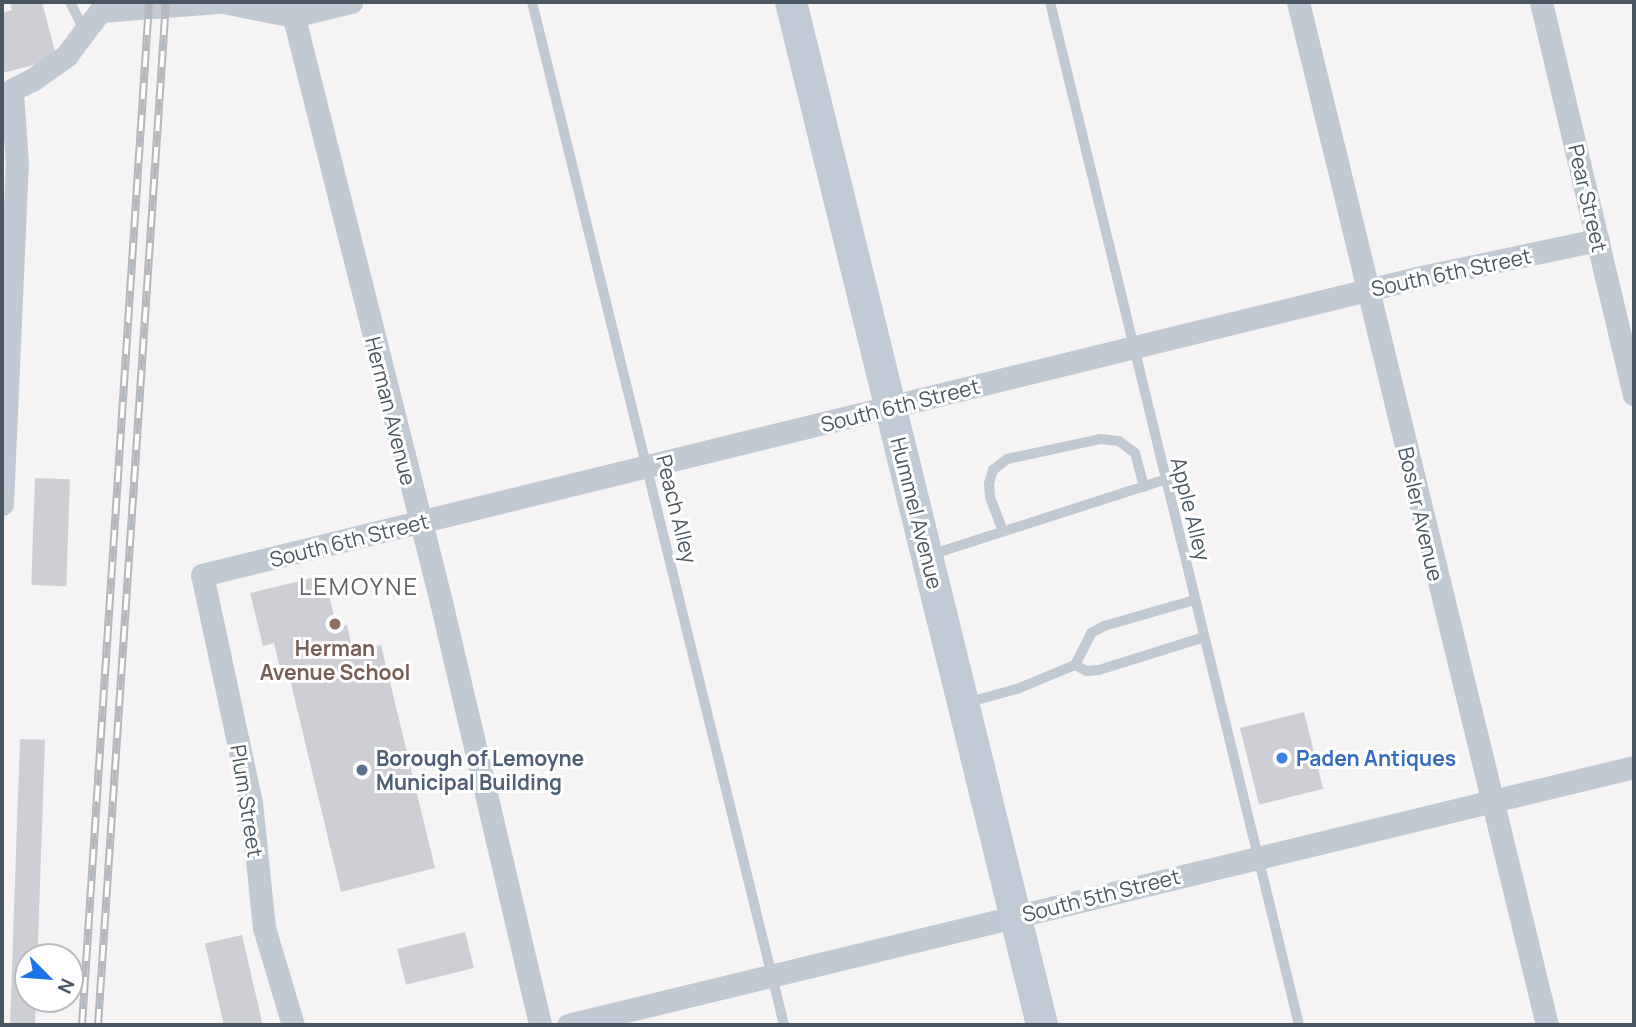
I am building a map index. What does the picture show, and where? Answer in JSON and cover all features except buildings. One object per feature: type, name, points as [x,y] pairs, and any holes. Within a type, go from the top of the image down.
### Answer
[{"type":"main road","name":"Hummel Avenue","points":[[791,2],[1042,1025]]},
{"type":"street","points":[[2,503],[17,165],[7,93],[66,56],[100,11],[122,6],[222,2],[291,9],[351,2]]},
{"type":"street","name":"Bosler Avenue","points":[[1297,2],[1546,1025]]},
{"type":"street","name":"Pear Street","points":[[1541,2],[1634,394]]},
{"type":"street","name":"Herman Avenue","points":[[291,9],[420,523],[540,1025]]},
{"type":"street","name":"South 6th Street","points":[[202,575],[1368,290],[1598,240]]},
{"type":"street","name":"Plum Street","points":[[202,575],[251,803],[264,928],[293,1025]]},
{"type":"street","name":"South 5th Street","points":[[568,1025],[1492,798],[1634,766]]},
{"type":"lane","points":[[70,2],[85,32]]},
{"type":"lane","name":"Peach Alley","points":[[532,2],[785,1025]]},
{"type":"lane","name":"Apple Alley","points":[[1050,2],[1131,349],[1299,1025]]},
{"type":"lane","points":[[1003,531],[989,483],[993,470],[1007,459],[1100,439],[1119,441],[1135,453],[1144,487]]},
{"type":"lane","points":[[927,556],[1164,480]]},
{"type":"lane","points":[[1075,665],[1091,633],[1194,600]]},
{"type":"lane","points":[[963,703],[1017,689],[1075,665],[1093,671],[1203,637]]},
{"type":"railway","points":[[82,1025],[149,2]]},
{"type":"railway","points":[[98,1025],[166,2]]},
{"type":"place","name":"Herman Avenue School","points":[[335,624]]},
{"type":"place","name":"Paden Antiques","points":[[1282,758]]},
{"type":"place","name":"Borough of Lemoyne Municipal Building","points":[[362,770]]},
{"type":"district","name":"LEMOYNE","points":[[359,586]]}]
